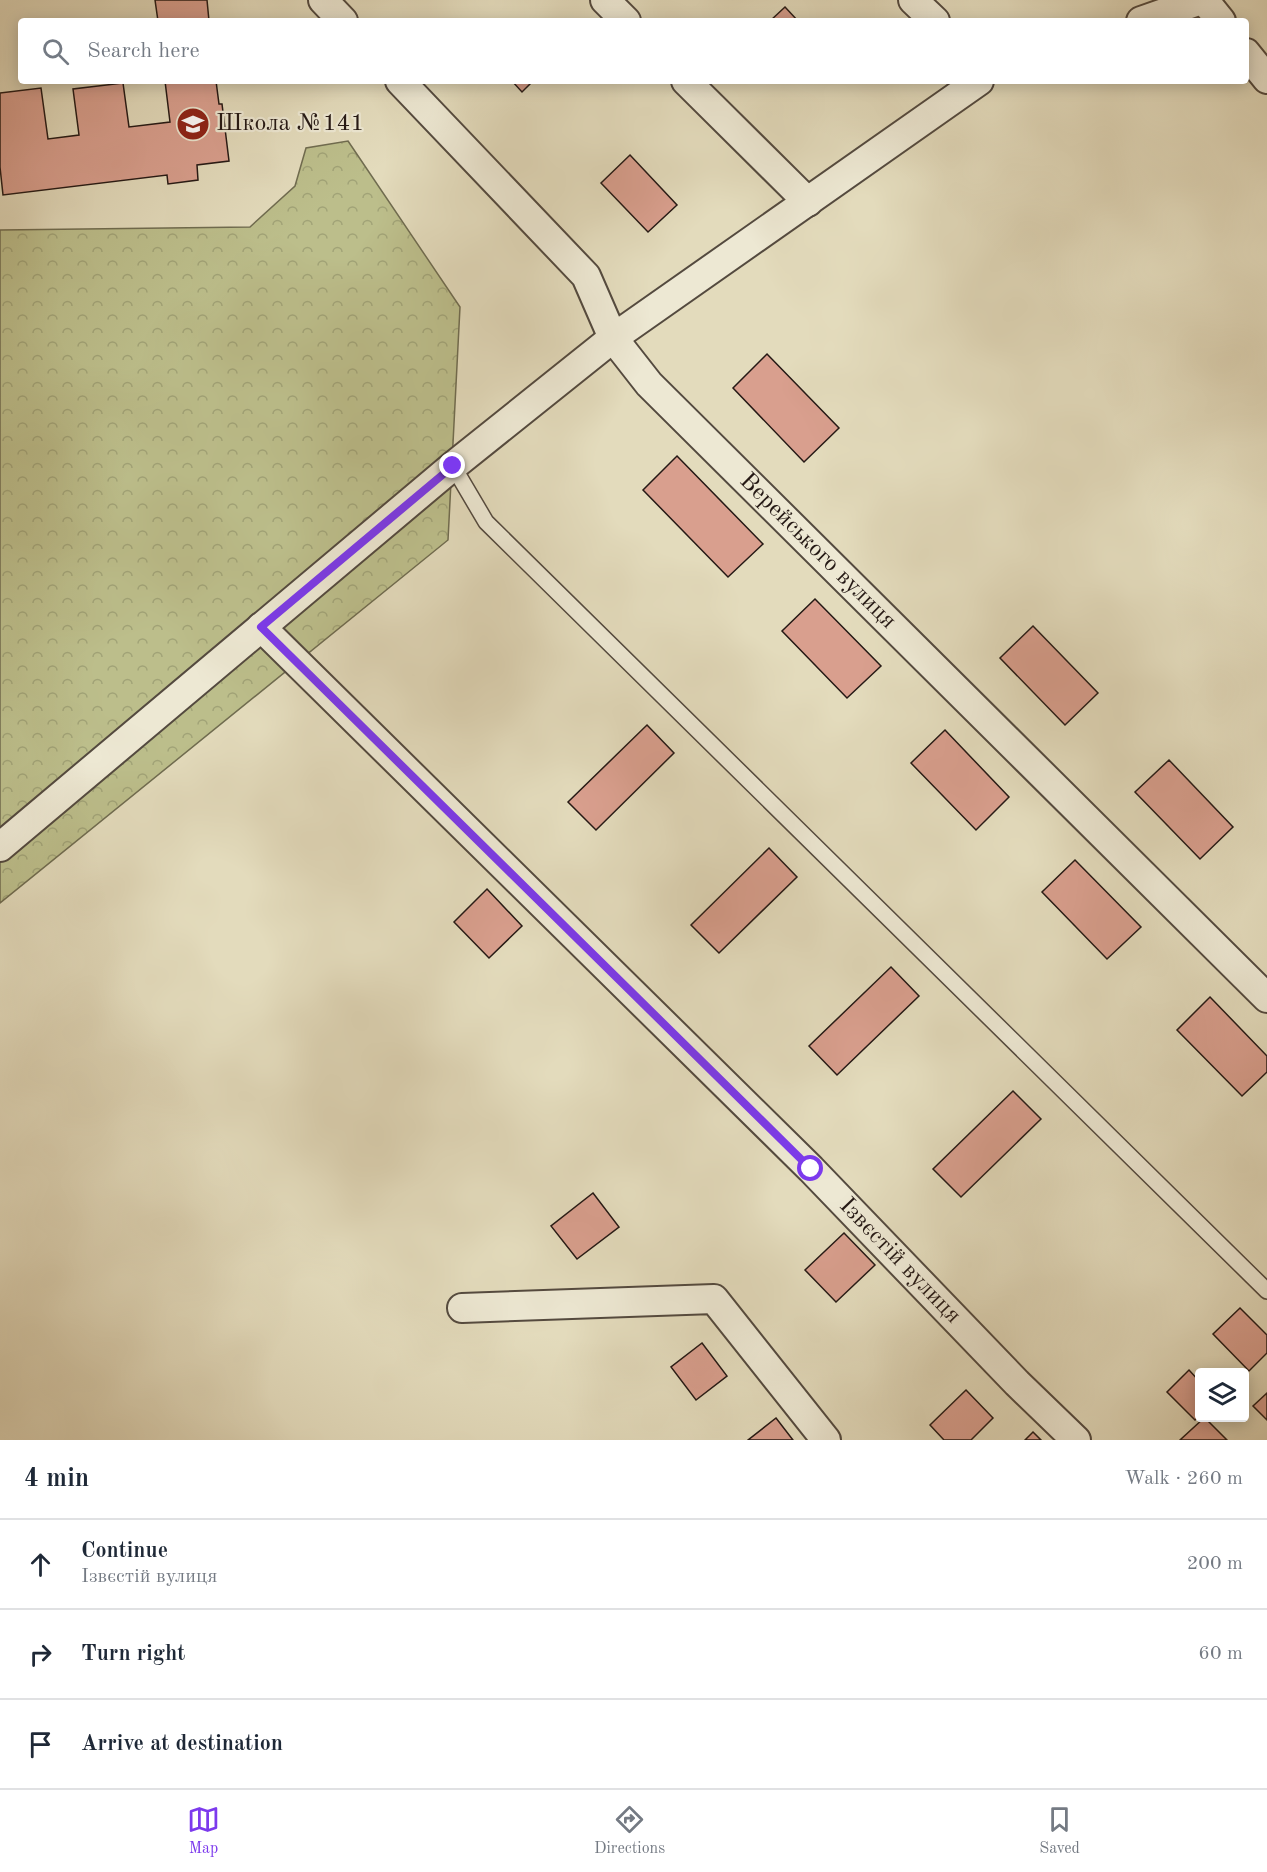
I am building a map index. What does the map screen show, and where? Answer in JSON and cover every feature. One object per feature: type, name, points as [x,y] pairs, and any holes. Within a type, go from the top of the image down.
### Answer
[{"type":"street","points":[[323,0],[340,18]]},
{"type":"street","points":[[605,0],[623,18]]},
{"type":"street","points":[[913,0],[932,18]]},
{"type":"street","points":[[1150,18],[1203,0],[1218,18]]},
{"type":"street","points":[[1249,57],[1267,79]]},
{"type":"street","name":"Верейського вулиця","points":[[403,84],[586,276],[613,338],[649,384],[1267,999]]},
{"type":"street","points":[[689,84],[808,202]]},
{"type":"street","points":[[0,847],[453,466],[613,338],[975,84]]},
{"type":"street","name":"Ізвєстій вулиця","points":[[261,627],[811,1169],[1017,1383],[1076,1440]]},
{"type":"street","points":[[462,1308],[714,1299],[826,1440]]},
{"type":"lane","points":[[453,466],[486,522],[1267,1291]]},
{"type":"green space","points":[[348,141],[460,307],[448,540],[0,903],[0,230],[250,227],[295,186],[306,148]]},
{"type":"building","points":[[155,0],[207,0],[209,18],[158,18]]},
{"type":"building","points":[[785,7],[795,18],[773,18]]},
{"type":"building","points":[[123,84],[129,127],[170,122],[165,84],[216,84],[219,104],[222,104],[229,161],[197,165],[198,180],[168,184],[167,175],[3,195],[0,167],[0,93],[41,88],[48,139],[79,135],[73,89]]},
{"type":"building","points":[[515,84],[530,84],[522,92]]},
{"type":"building","points":[[630,155],[677,205],[648,232],[601,183]]},
{"type":"building","points":[[767,354],[839,428],[804,462],[733,388]]},
{"type":"building","points":[[677,456],[763,544],[728,577],[643,490]]},
{"type":"building","points":[[815,599],[881,666],[847,698],[782,631]]},
{"type":"building","points":[[1033,626],[1098,693],[1065,725],[1000,658]]},
{"type":"building","points":[[647,725],[674,753],[596,830],[568,802]]},
{"type":"building","points":[[945,730],[1009,797],[976,830],[911,763]]},
{"type":"building","points":[[1169,760],[1233,827],[1200,859],[1135,792]]},
{"type":"building","points":[[769,848],[797,877],[719,953],[691,925]]},
{"type":"building","points":[[1075,860],[1141,927],[1107,959],[1042,892]]},
{"type":"building","points":[[487,889],[522,926],[489,958],[454,922]]},
{"type":"building","points":[[891,967],[919,996],[837,1075],[809,1046]]},
{"type":"building","points":[[1210,997],[1267,1056],[1267,1072],[1242,1096],[1177,1030]]},
{"type":"building","points":[[1013,1091],[1041,1119],[961,1197],[933,1169]]},
{"type":"building","points":[[593,1193],[619,1227],[577,1259],[551,1226]]},
{"type":"building","points":[[844,1233],[875,1265],[836,1302],[805,1270]]},
{"type":"building","points":[[1240,1308],[1267,1335],[1267,1353],[1249,1371],[1249,1368],[1246,1368],[1213,1334]]},
{"type":"building","points":[[702,1343],[727,1376],[696,1400],[671,1367]]},
{"type":"building","points":[[1189,1370],[1195,1377],[1195,1420],[1167,1392]]},
{"type":"building","points":[[966,1390],[993,1418],[971,1440],[944,1440],[930,1425]]},
{"type":"building","points":[[1267,1393],[1267,1420],[1253,1406]]},
{"type":"building","points":[[776,1418],[793,1440],[748,1440]]},
{"type":"building","points":[[1200,1422],[1209,1422],[1227,1440],[1180,1440]]},
{"type":"building","points":[[1033,1432],[1041,1440],[1025,1440]]},
{"type":"place","name":"Школа №141","points":[[193,124]]},
{"type":"route","points":[[453,466],[261,627],[811,1169]]}]
